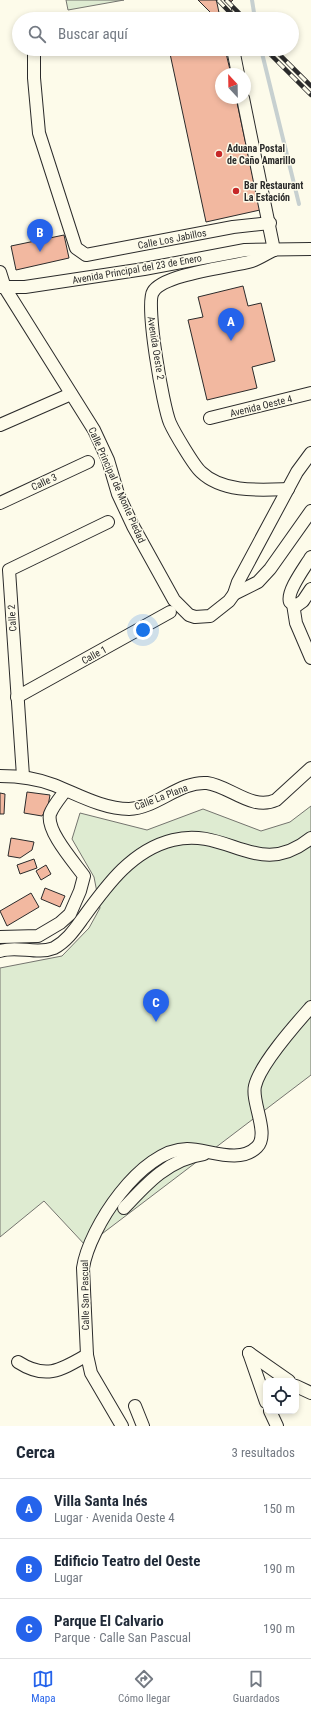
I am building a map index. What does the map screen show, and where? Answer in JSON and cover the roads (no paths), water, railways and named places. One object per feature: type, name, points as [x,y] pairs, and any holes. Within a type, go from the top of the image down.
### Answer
[{"type":"street","points":[[223,0],[226,12]]},
{"type":"street","name":"Calle Los Jabillos","points":[[34,56],[34,78],[39,133],[76,248],[86,255],[233,227],[270,223]]},
{"type":"street","points":[[234,56],[237,68]]},
{"type":"street","points":[[244,104],[270,223],[274,250]]},
{"type":"street","name":"Avenida Oeste 2","points":[[288,489],[256,490],[221,484],[200,472],[170,423],[165,403],[151,320],[150,298],[153,292],[167,280],[254,260],[274,250],[311,249]]},
{"type":"street","name":"Avenida Principal del 23 de Enero","points":[[2,288],[25,287],[144,269],[245,250],[274,250]]},
{"type":"street","name":"Calle Principal de Monte Piedad","points":[[0,272],[2,288],[71,394],[100,443],[118,494],[136,531],[174,600],[189,615],[195,617],[210,616],[223,607],[234,594],[238,582],[297,472],[311,453]]},
{"type":"street","name":"Avenida Oeste 4","points":[[210,418],[311,393]]},
{"type":"street","points":[[0,425],[71,394]]},
{"type":"street","name":"Calle 3","points":[[0,502],[88,462]]},
{"type":"street","points":[[234,594],[258,582],[270,569],[311,511]]},
{"type":"street","name":"Calle 2","points":[[23,776],[9,570],[108,522]]},
{"type":"street","points":[[311,557],[289,596],[290,602],[293,604],[296,623],[311,658]]},
{"type":"street","points":[[293,604],[300,604],[311,589]]},
{"type":"street","name":"Calle 1","points":[[17,697],[170,612]]},
{"type":"street","name":"Calle La Plana","points":[[0,776],[23,776],[55,785],[65,791],[106,804],[130,809],[141,807],[179,789],[202,783],[219,786],[262,804],[276,800],[311,768]]},
{"type":"street","points":[[0,936],[38,936],[49,931],[70,914],[80,892],[84,876],[58,840],[50,825],[49,818],[51,812],[65,791]]},
{"type":"street","points":[[0,952],[20,949],[45,950],[62,942],[72,934],[117,874],[132,860],[157,845],[184,838],[200,838],[215,840],[255,855],[277,856],[300,848],[311,838]]},
{"type":"street","name":"Calle San Pascual","points":[[122,1426],[91,1373],[87,1355],[83,1268],[85,1256],[111,1205],[120,1192],[160,1157],[173,1151],[186,1149],[239,1155],[250,1153],[258,1147],[261,1141],[262,1130],[254,1095],[255,1086],[259,1076],[287,1035],[311,1007]]},
{"type":"street","points":[[124,1208],[159,1173],[174,1163],[195,1155],[211,1153]]},
{"type":"street","points":[[263,1395],[249,1354],[285,1378]]},
{"type":"street","points":[[18,1362],[27,1368],[49,1373],[60,1370],[87,1355]]},
{"type":"street","points":[[299,1387],[311,1393]]},
{"type":"street","points":[[135,1406],[142,1426]]},
{"type":"street","points":[[271,1414],[277,1426]]},
{"type":"waterway","points":[[252,0],[254,12]]},
{"type":"waterway","points":[[263,56],[299,204]]},
{"type":"railway","points":[[218,0],[229,12]]},
{"type":"railway","points":[[226,0],[238,12]]},
{"type":"railway","points":[[272,56],[311,95]]},
{"type":"railway","points":[[281,56],[311,86]]},
{"type":"place","name":"Aduana Postal de Caño Amarillo","points":[[219,154]]},
{"type":"place","name":"Bar Restaurant La Estación","points":[[236,191]]},
{"type":"place","name":"Edificio Teatro del Oeste","points":[[40,252]]},
{"type":"place","name":"Villa Santa Inés","points":[[231,341]]},
{"type":"place","name":"Parque El Calvario","points":[[156,1022]]}]
